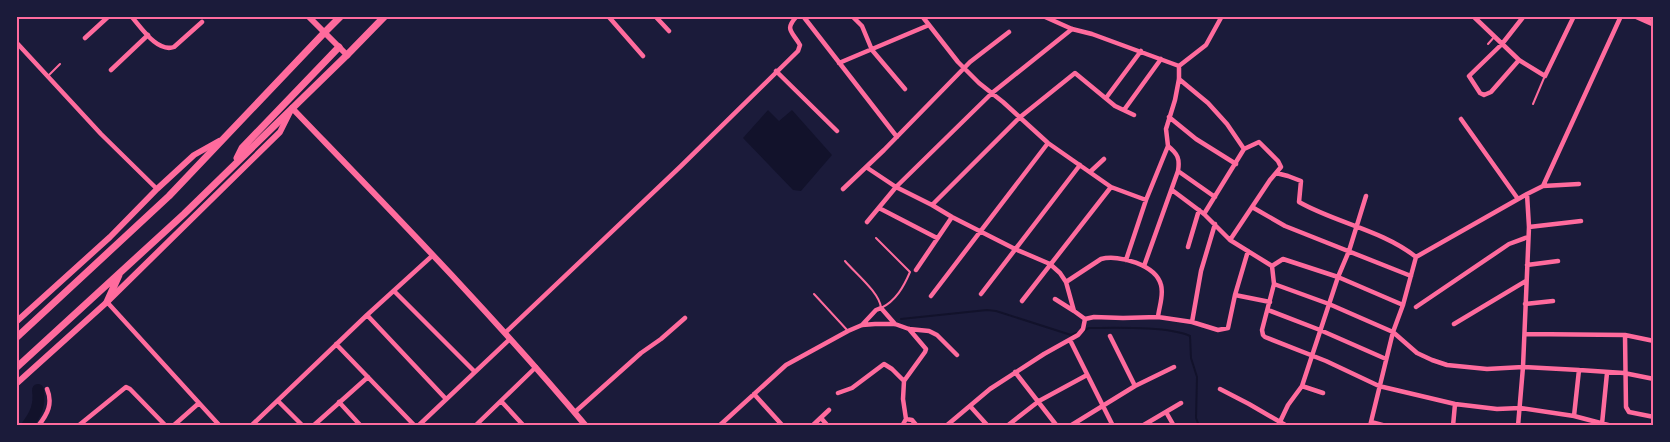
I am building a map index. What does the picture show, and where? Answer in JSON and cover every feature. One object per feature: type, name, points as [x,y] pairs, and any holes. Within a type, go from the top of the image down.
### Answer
[{"type":"main road","points":[[308,16],[347,55]]},
{"type":"main road","points":[[16,338],[169,196],[341,16]]},
{"type":"main road","points":[[16,368],[184,214],[385,16]]},
{"type":"main road","points":[[1636,16],[1654,24]]},
{"type":"main road","points":[[235,163],[242,148],[339,47]]},
{"type":"main road","points":[[292,108],[433,255],[536,367],[586,426]]},
{"type":"main road","points":[[16,384],[107,302],[280,132],[292,108]]},
{"type":"main road","points":[[16,322],[110,237],[157,189],[194,155],[220,141]]},
{"type":"main road","points":[[107,302],[120,272]]},
{"type":"street","points":[[85,38],[109,16]]},
{"type":"street","points":[[140,16],[133,18],[162,48],[168,49],[174,47],[202,22]]},
{"type":"street","points":[[608,16],[643,56]]},
{"type":"street","points":[[655,16],[669,31]]},
{"type":"street","points":[[505,333],[681,166],[776,71],[798,52],[800,45],[789,27],[797,16]]},
{"type":"street","points":[[803,16],[897,137]]},
{"type":"street","points":[[852,16],[862,26],[872,50],[905,89]]},
{"type":"street","points":[[922,16],[964,69],[1048,143],[1111,187],[1146,200]]},
{"type":"street","points":[[1043,16],[1072,30],[1092,34],[1179,66]]},
{"type":"street","points":[[1179,66],[1206,45],[1222,16]]},
{"type":"street","points":[[1473,16],[1519,60],[1545,76],[1574,16]]},
{"type":"street","points":[[1519,60],[1491,92],[1484,95],[1480,93],[1469,76],[1502,44],[1524,16]]},
{"type":"street","points":[[1543,186],[1621,16]]},
{"type":"street","points":[[840,63],[929,25]]},
{"type":"street","points":[[866,222],[896,187],[992,93],[1072,30]]},
{"type":"street","points":[[843,188],[897,137],[974,59],[1009,32]]},
{"type":"street","points":[[111,70],[148,35]]},
{"type":"street","points":[[16,42],[101,134],[157,189]]},
{"type":"street","points":[[1106,98],[1141,51]]},
{"type":"street","points":[[1124,110],[1161,59]]},
{"type":"street","points":[[1126,260],[1146,200],[1168,146],[1166,128],[1179,79],[1179,66]]},
{"type":"street","points":[[776,71],[837,131]]},
{"type":"street","points":[[932,205],[1019,118],[1076,73],[1115,106],[1134,115]]},
{"type":"street","points":[[1179,79],[1208,103],[1227,124],[1244,149]]},
{"type":"street","points":[[1169,117],[1196,138],[1236,164]]},
{"type":"street","points":[[1461,119],[1518,199]]},
{"type":"street","points":[[1204,214],[1244,149],[1259,142],[1281,167],[1270,180],[1230,240]]},
{"type":"street","points":[[931,296],[1048,143]]},
{"type":"street","points":[[1144,266],[1172,190],[1180,161],[1176,152],[1168,146]]},
{"type":"street","points":[[1090,172],[1104,159]]},
{"type":"street","points":[[981,294],[1080,165]]},
{"type":"street","points":[[866,167],[896,187],[952,217],[1015,249],[1050,264],[1066,282],[1074,311]]},
{"type":"street","points":[[1178,171],[1215,197]]},
{"type":"street","points":[[1276,173],[1301,182],[1299,202],[1395,242],[1416,257]]},
{"type":"street","points":[[1386,426],[1371,424],[1393,332],[1403,305],[1416,257],[1543,186],[1579,184]]},
{"type":"street","points":[[1022,301],[1111,187]]},
{"type":"street","points":[[1172,190],[1204,214],[1230,240],[1272,266]]},
{"type":"street","points":[[1518,426],[1525,334],[1529,227],[1526,194]]},
{"type":"street","points":[[1279,424],[1288,405],[1302,386],[1328,304],[1366,196]]},
{"type":"street","points":[[1252,207],[1285,226],[1411,276]]},
{"type":"street","points":[[879,208],[937,238]]},
{"type":"street","points":[[1188,247],[1199,210]]},
{"type":"street","points":[[916,270],[952,217]]},
{"type":"street","points":[[1529,227],[1581,221]]},
{"type":"street","points":[[1192,322],[1200,271],[1215,224]]},
{"type":"street","points":[[1416,307],[1509,244],[1528,237]]},
{"type":"street","points":[[1055,299],[1085,319],[1094,317],[1158,317],[1192,322],[1218,330],[1228,328],[1234,295],[1248,251]]},
{"type":"street","points":[[251,426],[336,344],[433,255]]},
{"type":"street","points":[[1066,282],[1107,257],[1126,260],[1144,266],[1161,283],[1162,290],[1158,317]]},
{"type":"street","points":[[1272,266],[1283,259],[1338,277],[1403,305]]},
{"type":"street","points":[[1527,265],[1558,261]]},
{"type":"street","points":[[1272,266],[1274,284],[1262,335],[1360,376],[1379,386],[1455,404],[1497,409],[1520,408],[1574,416],[1612,426]]},
{"type":"street","points":[[1454,324],[1526,281]]},
{"type":"street","points":[[1274,284],[1328,304],[1393,332],[1417,353],[1447,365],[1488,369],[1523,367],[1624,373],[1654,379]]},
{"type":"street","points":[[394,291],[474,372]]},
{"type":"street","points":[[1234,295],[1270,302]]},
{"type":"street","points":[[1525,304],[1553,301]]},
{"type":"street","points":[[107,302],[220,426]]},
{"type":"street","points":[[862,325],[876,310],[881,308],[895,324]]},
{"type":"street","points":[[1268,310],[1386,359]]},
{"type":"street","points":[[367,315],[446,400]]},
{"type":"street","points":[[575,412],[684,318]]},
{"type":"street","points":[[946,426],[990,389],[1078,335],[1083,329],[1085,319]]},
{"type":"street","points":[[719,426],[786,365],[862,325],[895,324],[909,329],[929,331],[937,335],[957,355]]},
{"type":"street","points":[[902,426],[906,420],[903,399],[904,381],[925,352],[922,343],[909,329]]},
{"type":"street","points":[[1525,334],[1625,335],[1654,341]]},
{"type":"street","points":[[1625,335],[1624,373],[1626,407],[1629,412],[1654,417]]},
{"type":"street","points":[[1110,336],[1135,386]]},
{"type":"street","points":[[336,344],[417,426],[510,339]]},
{"type":"street","points":[[1070,340],[1113,426]]},
{"type":"street","points":[[838,393],[852,388],[884,364],[904,381]]},
{"type":"street","points":[[475,426],[536,367]]},
{"type":"street","points":[[1070,426],[1135,386],[1174,367]]},
{"type":"street","points":[[1574,416],[1578,370]]},
{"type":"street","points":[[1015,372],[1057,426]]},
{"type":"street","points":[[1602,424],[1608,373]]},
{"type":"street","points":[[1007,426],[1039,401],[1086,375]]},
{"type":"street","points":[[313,426],[368,377]]},
{"type":"street","points":[[1302,386],[1323,393]]},
{"type":"street","points":[[78,426],[126,387],[166,426]]},
{"type":"street","points":[[38,426],[46,416],[49,407],[50,397],[47,389]]},
{"type":"street","points":[[1220,390],[1249,404],[1279,424],[1287,426]]},
{"type":"street","points":[[754,394],[783,426]]},
{"type":"street","points":[[278,401],[303,426]]},
{"type":"street","points":[[339,402],[361,426]]},
{"type":"street","points":[[501,402],[524,426]]},
{"type":"street","points":[[173,426],[199,403]]},
{"type":"street","points":[[1142,426],[1181,403]]},
{"type":"street","points":[[1453,426],[1455,404]]},
{"type":"street","points":[[970,406],[988,426]]},
{"type":"street","points":[[812,426],[829,410]]},
{"type":"street","points":[[1166,412],[1174,426]]},
{"type":"street","points":[[821,418],[828,426]]},
{"type":"street","points":[[906,420],[912,420],[917,426]]},
{"type":"lane","points":[[1488,44],[1495,36]]},
{"type":"lane","points":[[48,76],[60,64]]},
{"type":"lane","points":[[1533,104],[1545,76]]},
{"type":"lane","points":[[845,261],[881,301],[881,308],[889,304],[898,294],[910,272],[876,238]]},
{"type":"lane","points":[[814,294],[848,331]]},
{"type":"shaded area","points":[[768,110],[779,121],[792,110],[832,155],[801,191],[793,190],[743,138]]},
{"type":"waterway","points":[[901,319],[987,310],[996,311],[1071,335],[1076,333]]},
{"type":"waterway","points":[[1083,331],[1089,328],[1141,328],[1190,336],[1191,358],[1197,377],[1196,418],[1199,426]]},
{"type":"waterway","points":[[27,426],[37,409],[38,390]]}]
